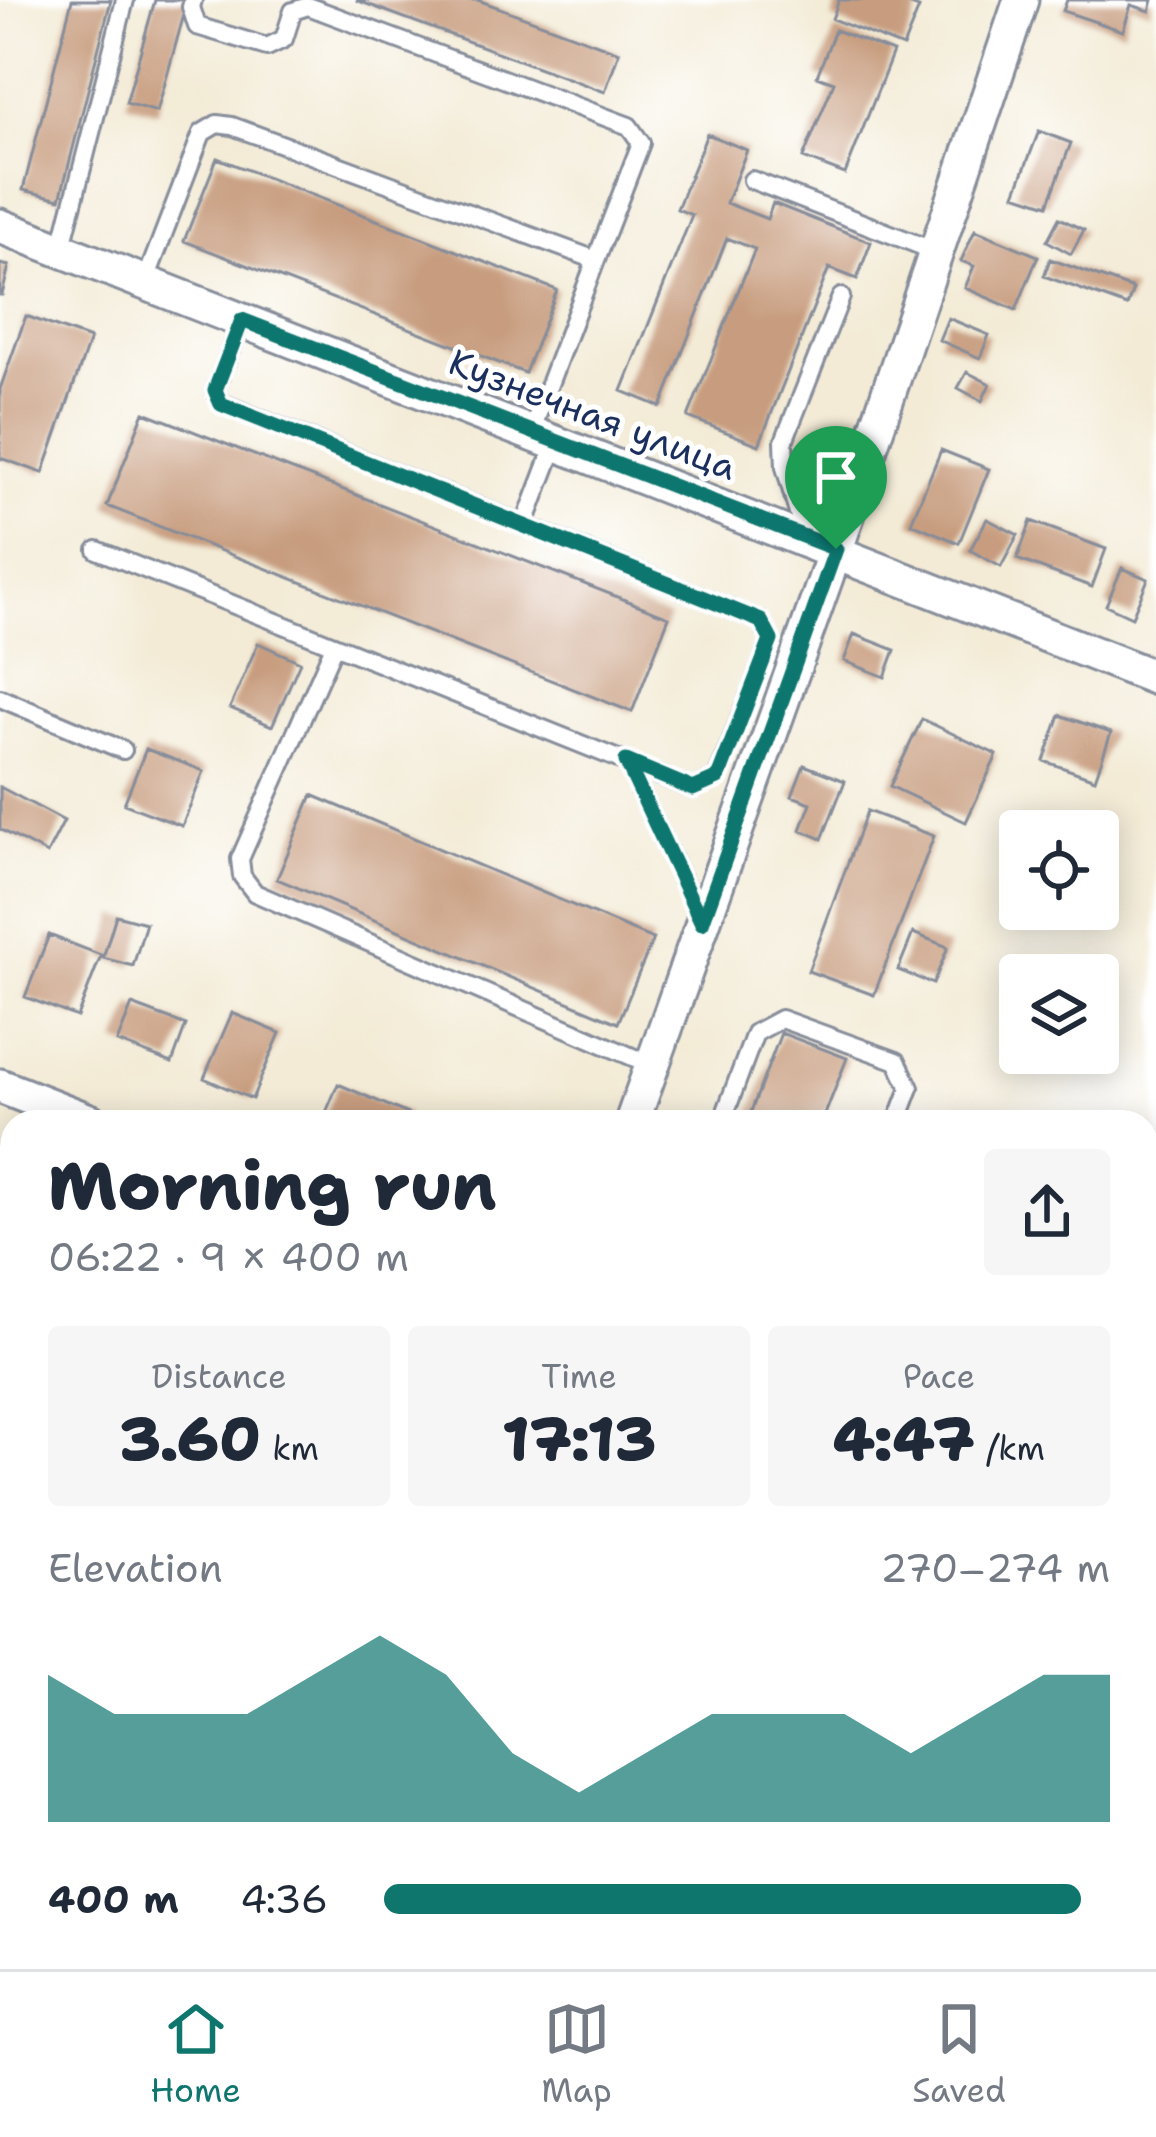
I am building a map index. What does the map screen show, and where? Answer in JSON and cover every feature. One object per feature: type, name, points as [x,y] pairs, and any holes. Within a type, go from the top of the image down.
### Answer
[{"type":"street","points":[[636,1110],[702,923],[821,543],[937,252],[1021,0]]},
{"type":"street","name":"Кузнечная улица","points":[[0,226],[1156,677]]},
{"type":"street","points":[[0,1086],[61,1110]]},
{"type":"lane","points":[[61,250],[125,0]]},
{"type":"lane","points":[[193,0],[190,7],[197,26],[267,46],[284,39],[293,11],[308,6],[629,126],[640,142],[596,260],[544,436],[524,526]]},
{"type":"lane","points":[[145,282],[202,133],[217,124],[596,260]]},
{"type":"lane","points":[[752,180],[937,252]]},
{"type":"lane","points":[[821,543],[785,467],[784,441],[841,298]]},
{"type":"lane","points":[[97,550],[693,789],[718,778],[771,640],[761,621],[221,404],[215,390],[242,320]]},
{"type":"lane","points":[[334,646],[240,860],[242,877],[255,893],[651,1065]]},
{"type":"lane","points":[[0,698],[123,750]]},
{"type":"lane","points":[[626,761],[702,923]]},
{"type":"lane","points":[[726,1110],[755,1033],[781,1019],[897,1061],[910,1088],[902,1110]]},
{"type":"building","points":[[72,0],[111,0],[60,199],[23,190]]},
{"type":"building","points":[[155,0],[188,0],[157,112],[126,103]]},
{"type":"building","points":[[356,0],[478,0],[619,52],[605,92]]},
{"type":"building","points":[[839,0],[898,0],[919,8],[903,47],[832,19]]},
{"type":"building","points":[[1067,0],[1153,0],[1150,11],[1131,5],[1123,31],[1063,11]]},
{"type":"building","points":[[835,30],[893,52],[845,174],[803,158],[834,82],[817,76]]},
{"type":"building","points":[[1039,131],[1071,143],[1048,205],[1015,194]]},
{"type":"building","points":[[707,134],[747,150],[726,203],[767,219],[773,203],[871,242],[857,279],[829,268],[759,445],[688,417],[755,249],[727,238],[661,407],[622,391],[692,215],[677,209]]},
{"type":"building","points":[[217,158],[557,290],[525,373],[184,241]]},
{"type":"building","points":[[1059,218],[1084,230],[1071,254],[1047,241]]},
{"type":"building","points":[[975,230],[1038,256],[1016,310],[965,288],[974,266],[961,261]]},
{"type":"building","points":[[1050,259],[1133,289],[1127,306],[1044,276]]},
{"type":"building","points":[[0,264],[9,266],[2,295],[0,295]]},
{"type":"building","points":[[26,316],[90,339],[43,473],[0,458],[0,389]]},
{"type":"building","points":[[948,318],[989,335],[980,358],[939,340]]},
{"type":"building","points":[[967,372],[990,384],[982,401],[958,388]]},
{"type":"building","points":[[144,412],[669,617],[632,712],[107,506]]},
{"type":"building","points":[[941,450],[989,469],[959,543],[911,523]]},
{"type":"building","points":[[987,519],[1018,535],[1001,567],[970,550]]},
{"type":"building","points":[[1031,521],[1106,549],[1092,587],[1017,559]]},
{"type":"building","points":[[1122,568],[1148,579],[1132,617],[1106,605]]},
{"type":"building","points":[[854,634],[895,650],[885,677],[844,661]]},
{"type":"building","points":[[258,643],[300,662],[272,726],[230,708]]},
{"type":"building","points":[[1060,715],[1111,733],[1095,779],[1044,761]]},
{"type":"building","points":[[922,719],[997,755],[966,822],[890,786]]},
{"type":"building","points":[[146,749],[204,771],[182,826],[124,804]]},
{"type":"building","points":[[804,765],[845,781],[822,839],[801,830],[811,803],[792,796]]},
{"type":"building","points":[[0,787],[64,821],[47,854],[0,829]]},
{"type":"building","points":[[312,795],[653,939],[618,1023],[277,879]]},
{"type":"building","points":[[867,811],[934,836],[874,995],[808,971]]},
{"type":"building","points":[[116,915],[146,923],[133,966],[103,958]]},
{"type":"building","points":[[913,933],[948,947],[933,984],[898,970]]},
{"type":"building","points":[[49,935],[101,955],[77,1017],[25,997]]},
{"type":"building","points":[[132,1005],[186,1025],[172,1063],[117,1042]]},
{"type":"building","points":[[232,1013],[280,1033],[252,1099],[204,1078]]},
{"type":"building","points":[[781,1033],[847,1058],[827,1110],[752,1110]]},
{"type":"building","points":[[338,1084],[399,1110],[327,1110]]},
{"type":"route","points":[[242,320],[836,549],[702,923],[626,761],[693,789],[718,778],[771,640],[761,621],[221,404],[215,390],[242,320]]}]
